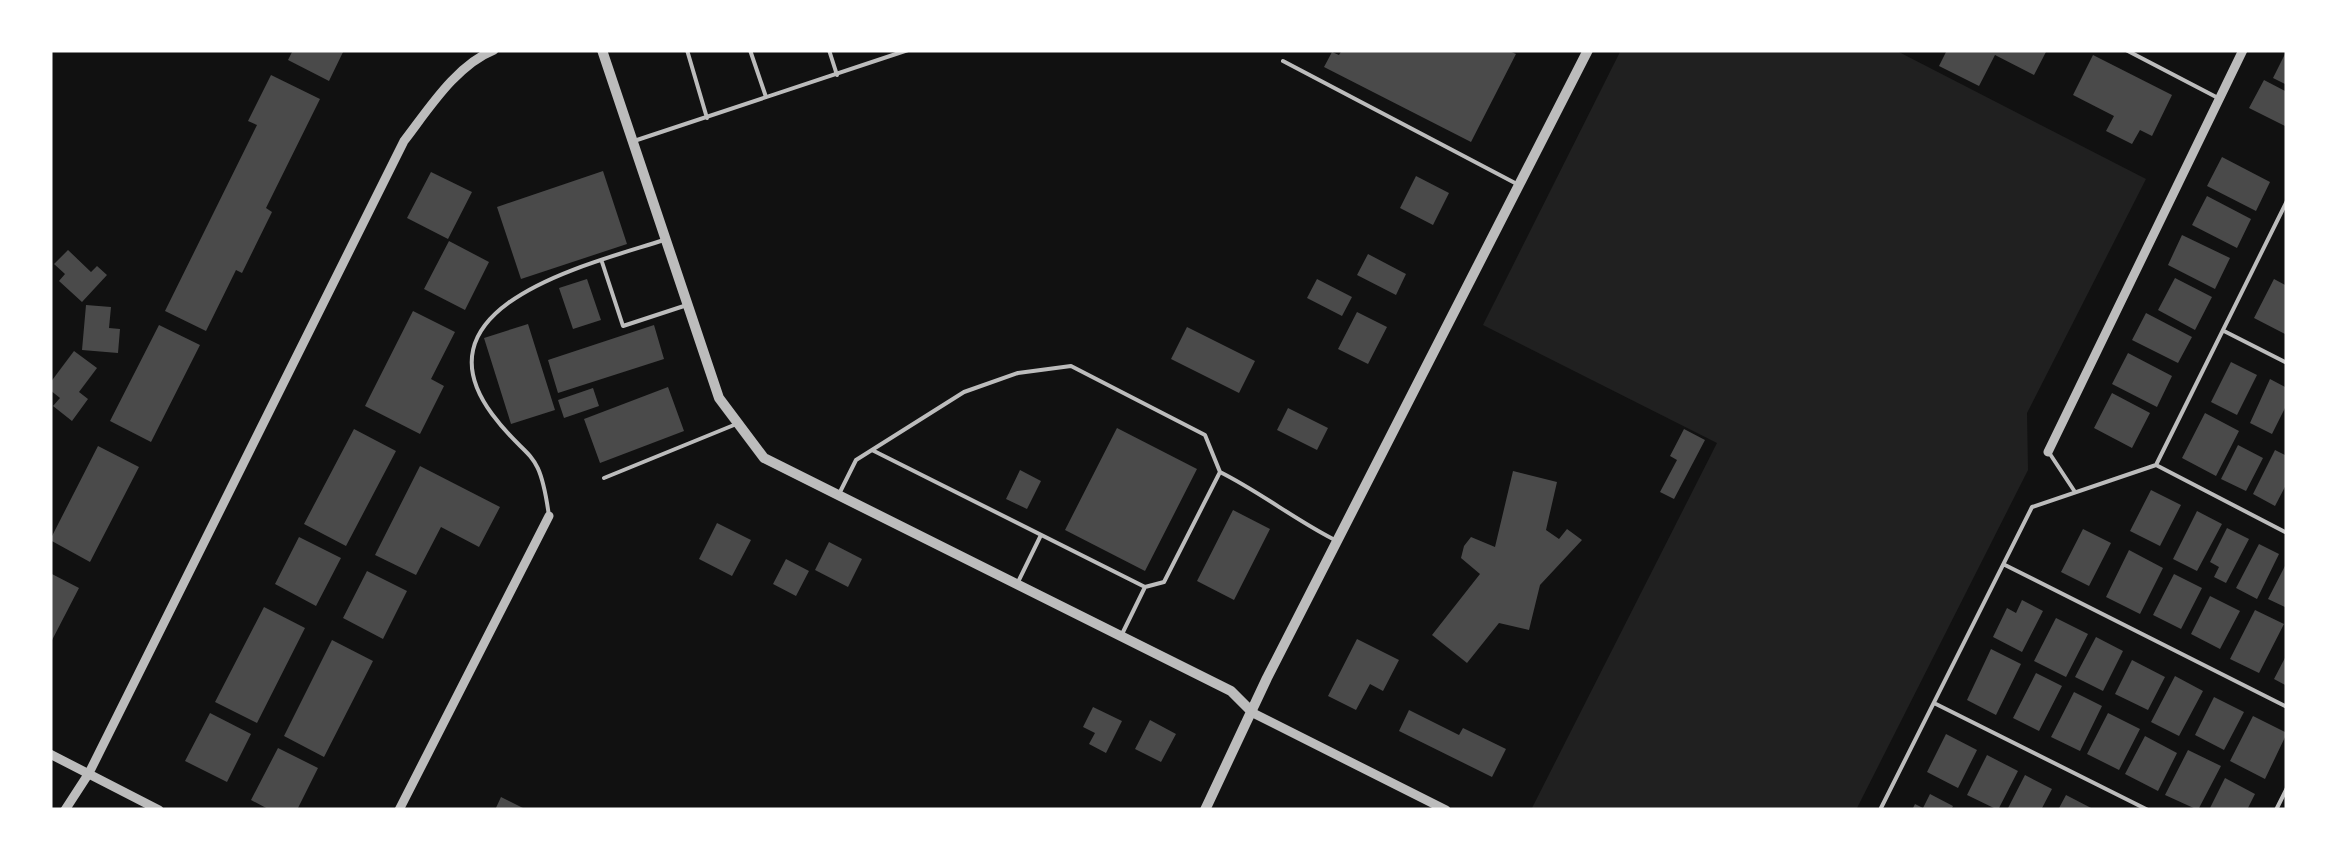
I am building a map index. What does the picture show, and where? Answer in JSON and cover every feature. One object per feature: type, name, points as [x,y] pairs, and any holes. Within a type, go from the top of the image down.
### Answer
[{"type":"street","points":[[65,810],[88,773],[404,141],[444,90],[482,54],[494,50]]},
{"type":"street","points":[[602,50],[718,398],[764,458],[1231,692],[1254,713],[1446,810]]},
{"type":"street","points":[[1205,810],[1588,50]]},
{"type":"street","points":[[2048,452],[2243,50]]},
{"type":"street","points":[[399,810],[548,516]]},
{"type":"street","points":[[50,754],[159,810]]},
{"type":"lane","points":[[687,50],[708,118]]},
{"type":"lane","points":[[750,50],[767,99]]},
{"type":"lane","points":[[830,50],[838,75]]},
{"type":"lane","points":[[632,141],[908,50]]},
{"type":"lane","points":[[2126,50],[2220,99]]},
{"type":"lane","points":[[1283,60],[1520,185]]},
{"type":"lane","points":[[1880,810],[2032,507],[2156,465],[2287,201]]},
{"type":"lane","points":[[548,516],[538,461],[491,413],[474,377],[473,354],[484,325],[517,293],[666,239]]},
{"type":"lane","points":[[602,262],[622,326],[688,305]]},
{"type":"lane","points":[[2222,330],[2287,363]]},
{"type":"lane","points":[[839,494],[856,460],[964,392],[1018,372],[1070,366],[1205,435],[1220,472],[1276,501],[1298,521],[1338,542]]},
{"type":"lane","points":[[604,478],[738,423]]},
{"type":"lane","points":[[872,450],[1145,587],[1164,582],[1220,472]]},
{"type":"lane","points":[[2048,452],[2075,492]]},
{"type":"lane","points":[[2156,465],[2287,533]]},
{"type":"lane","points":[[1017,584],[1041,535]]},
{"type":"lane","points":[[2003,564],[2287,707]]},
{"type":"lane","points":[[1121,636],[1145,587]]},
{"type":"lane","points":[[1934,702],[2148,810]]},
{"type":"lane","points":[[2276,810],[2287,788]]},
{"type":"shaded area","points":[[1621,50],[1895,50],[2146,179],[2027,413],[2028,470],[1856,810],[1531,810],[1717,443],[1483,325]]},
{"type":"building","points":[[293,50],[344,50],[329,81],[288,60]]},
{"type":"building","points":[[1342,50],[1507,50],[1516,54],[1471,142],[1324,67],[1332,52],[1339,55]]},
{"type":"building","points":[[1947,50],[2047,50],[2034,75],[1995,55],[1979,86],[1939,66]]},
{"type":"building","points":[[2287,50],[2287,85],[2273,78]]},
{"type":"building","points":[[2093,55],[2172,95],[2152,136],[2140,130],[2132,144],[2106,131],[2114,116],[2073,95]]},
{"type":"building","points":[[271,75],[320,99],[266,208],[272,212],[242,273],[236,270],[206,331],[165,311],[257,125],[248,121]]},
{"type":"building","points":[[2264,80],[2287,92],[2287,127],[2249,108]]},
{"type":"building","points":[[2222,157],[2270,182],[2256,211],[2207,186]]},
{"type":"building","points":[[603,171],[627,244],[521,279],[497,207]]},
{"type":"building","points":[[431,172],[472,192],[448,239],[407,218]]},
{"type":"building","points":[[1416,176],[1449,193],[1433,225],[1400,208]]},
{"type":"building","points":[[2207,196],[2251,219],[2237,248],[2192,225]]},
{"type":"building","points":[[2182,235],[2230,258],[2215,289],[2168,265]]},
{"type":"building","points":[[449,241],[489,262],[465,310],[424,289]]},
{"type":"building","points":[[68,250],[91,272],[97,266],[107,275],[82,302],[59,281],[65,274],[54,264]]},
{"type":"building","points":[[1368,254],[1406,274],[1396,295],[1357,275]]},
{"type":"building","points":[[2175,278],[2212,297],[2195,330],[2158,310]]},
{"type":"building","points":[[587,279],[601,320],[573,329],[559,288]]},
{"type":"building","points":[[1317,279],[1352,297],[1342,316],[1307,298]]},
{"type":"building","points":[[2274,279],[2287,286],[2285,334],[2254,318]]},
{"type":"building","points":[[86,305],[111,307],[109,328],[120,329],[118,353],[82,350]]},
{"type":"building","points":[[413,311],[455,332],[431,379],[444,386],[420,434],[365,406]]},
{"type":"building","points":[[1357,312],[1387,327],[1368,364],[1338,349]]},
{"type":"building","points":[[2146,313],[2192,337],[2178,363],[2132,340]]},
{"type":"building","points":[[528,324],[555,410],[511,424],[484,338]]},
{"type":"building","points":[[159,325],[200,345],[151,442],[110,421]]},
{"type":"building","points":[[654,325],[664,359],[558,393],[548,360]]},
{"type":"building","points":[[1187,327],[1255,361],[1239,393],[1171,359]]},
{"type":"building","points":[[74,351],[97,368],[79,392],[88,399],[72,421],[53,406],[60,398],[50,390],[50,383]]},
{"type":"building","points":[[2128,353],[2172,376],[2157,407],[2112,384]]},
{"type":"building","points":[[2231,362],[2257,375],[2237,415],[2211,402]]},
{"type":"building","points":[[2270,379],[2287,388],[2287,404],[2272,434],[2250,423]]},
{"type":"building","points":[[668,387],[684,431],[600,463],[584,419]]},
{"type":"building","points":[[593,388],[599,406],[564,418],[558,400]]},
{"type":"building","points":[[2112,393],[2150,413],[2132,448],[2094,428]]},
{"type":"building","points":[[1288,408],[1328,428],[1317,450],[1277,430]]},
{"type":"building","points":[[2205,413],[2239,431],[2216,476],[2182,458]]},
{"type":"building","points":[[1117,428],[1197,469],[1145,571],[1065,530]]},
{"type":"building","points":[[354,429],[396,451],[346,546],[304,524]]},
{"type":"building","points":[[1684,429],[1705,440],[1674,499],[1660,492],[1677,460],[1670,456]]},
{"type":"building","points":[[2238,445],[2263,458],[2246,491],[2221,479]]},
{"type":"building","points":[[98,446],[139,467],[90,562],[50,540]]},
{"type":"building","points":[[2275,450],[2287,456],[2287,483],[2275,506],[2253,494]]},
{"type":"building","points":[[420,466],[500,507],[479,547],[441,527],[416,575],[375,555]]},
{"type":"building","points":[[1020,470],[1041,481],[1027,509],[1006,499]]},
{"type":"building","points":[[1513,471],[1557,482],[1546,530],[1559,539],[1567,529],[1582,540],[1540,585],[1529,630],[1499,623],[1467,663],[1432,635],[1480,574],[1461,558],[1464,546],[1471,537],[1495,547]]},
{"type":"building","points":[[2151,490],[2181,505],[2160,546],[2130,531]]},
{"type":"building","points":[[1233,510],[1270,529],[1234,600],[1197,581]]},
{"type":"building","points":[[2197,511],[2222,524],[2197,571],[2173,559]]},
{"type":"building","points":[[717,523],[751,540],[732,576],[699,559]]},
{"type":"building","points":[[2227,528],[2249,539],[2226,583],[2214,577],[2219,567],[2210,562]]},
{"type":"building","points":[[2083,529],[2111,543],[2089,586],[2061,572]]},
{"type":"building","points":[[299,537],[341,558],[316,606],[275,584]]},
{"type":"building","points":[[829,542],[862,559],[848,587],[815,570]]},
{"type":"building","points":[[2259,544],[2279,554],[2257,599],[2236,588]]},
{"type":"building","points":[[2129,550],[2163,568],[2140,614],[2106,597]]},
{"type":"building","points":[[786,559],[809,571],[796,596],[773,584]]},
{"type":"building","points":[[2287,562],[2287,608],[2268,599]]},
{"type":"building","points":[[367,571],[407,591],[383,639],[343,618]]},
{"type":"building","points":[[50,573],[79,588],[50,644]]},
{"type":"building","points":[[2174,574],[2202,588],[2181,629],[2153,615]]},
{"type":"building","points":[[2210,596],[2240,611],[2220,649],[2191,634]]},
{"type":"building","points":[[2022,600],[2043,611],[2022,652],[1993,637],[2007,608],[2016,613]]},
{"type":"building","points":[[264,607],[305,628],[257,723],[215,702]]},
{"type":"building","points":[[2255,610],[2284,624],[2259,673],[2230,659]]},
{"type":"building","points":[[2056,618],[2088,634],[2066,677],[2034,661]]},
{"type":"building","points":[[2096,637],[2123,651],[2103,691],[2075,677]]},
{"type":"building","points":[[1357,639],[1399,660],[1383,691],[1370,684],[1356,710],[1328,696]]},
{"type":"building","points":[[332,640],[373,661],[324,757],[284,736]]},
{"type":"building","points":[[1991,649],[2021,664],[1996,715],[1967,700]]},
{"type":"building","points":[[2287,654],[2287,686],[2274,679]]},
{"type":"building","points":[[2132,660],[2165,677],[2148,710],[2115,694]]},
{"type":"building","points":[[2036,673],[2062,686],[2039,731],[2013,718]]},
{"type":"building","points":[[2175,676],[2203,691],[2179,736],[2151,722]]},
{"type":"building","points":[[2074,692],[2102,706],[2080,751],[2051,737]]},
{"type":"building","points":[[2214,697],[2244,712],[2224,750],[2195,735]]},
{"type":"building","points":[[1093,707],[1122,721],[1106,753],[1089,744],[1095,733],[1083,727]]},
{"type":"building","points":[[1409,710],[1459,735],[1463,728],[1506,749],[1492,777],[1399,731]]},
{"type":"building","points":[[210,713],[251,734],[227,782],[185,761]]},
{"type":"building","points":[[2108,713],[2140,729],[2119,770],[2087,754]]},
{"type":"building","points":[[2253,716],[2287,733],[2265,779],[2230,761]]},
{"type":"building","points":[[1150,720],[1176,734],[1161,762],[1135,749]]},
{"type":"building","points":[[1946,734],[1977,750],[1958,788],[1927,772]]},
{"type":"building","points":[[2145,736],[2177,753],[2158,791],[2125,774]]},
{"type":"building","points":[[278,748],[318,768],[297,810],[270,810],[251,800]]},
{"type":"building","points":[[2188,750],[2221,766],[2198,810],[2165,795]]},
{"type":"building","points":[[1987,755],[2018,771],[1998,810],[1967,795]]},
{"type":"building","points":[[2025,775],[2052,789],[2041,810],[2007,810]]},
{"type":"building","points":[[2225,778],[2255,794],[2247,810],[2209,810]]},
{"type":"building","points":[[1930,794],[1953,806],[1951,810],[1912,810],[1915,804],[1923,808]]},
{"type":"building","points":[[2066,795],[2095,810],[2058,810]]},
{"type":"building","points":[[501,797],[527,810],[495,810]]}]
